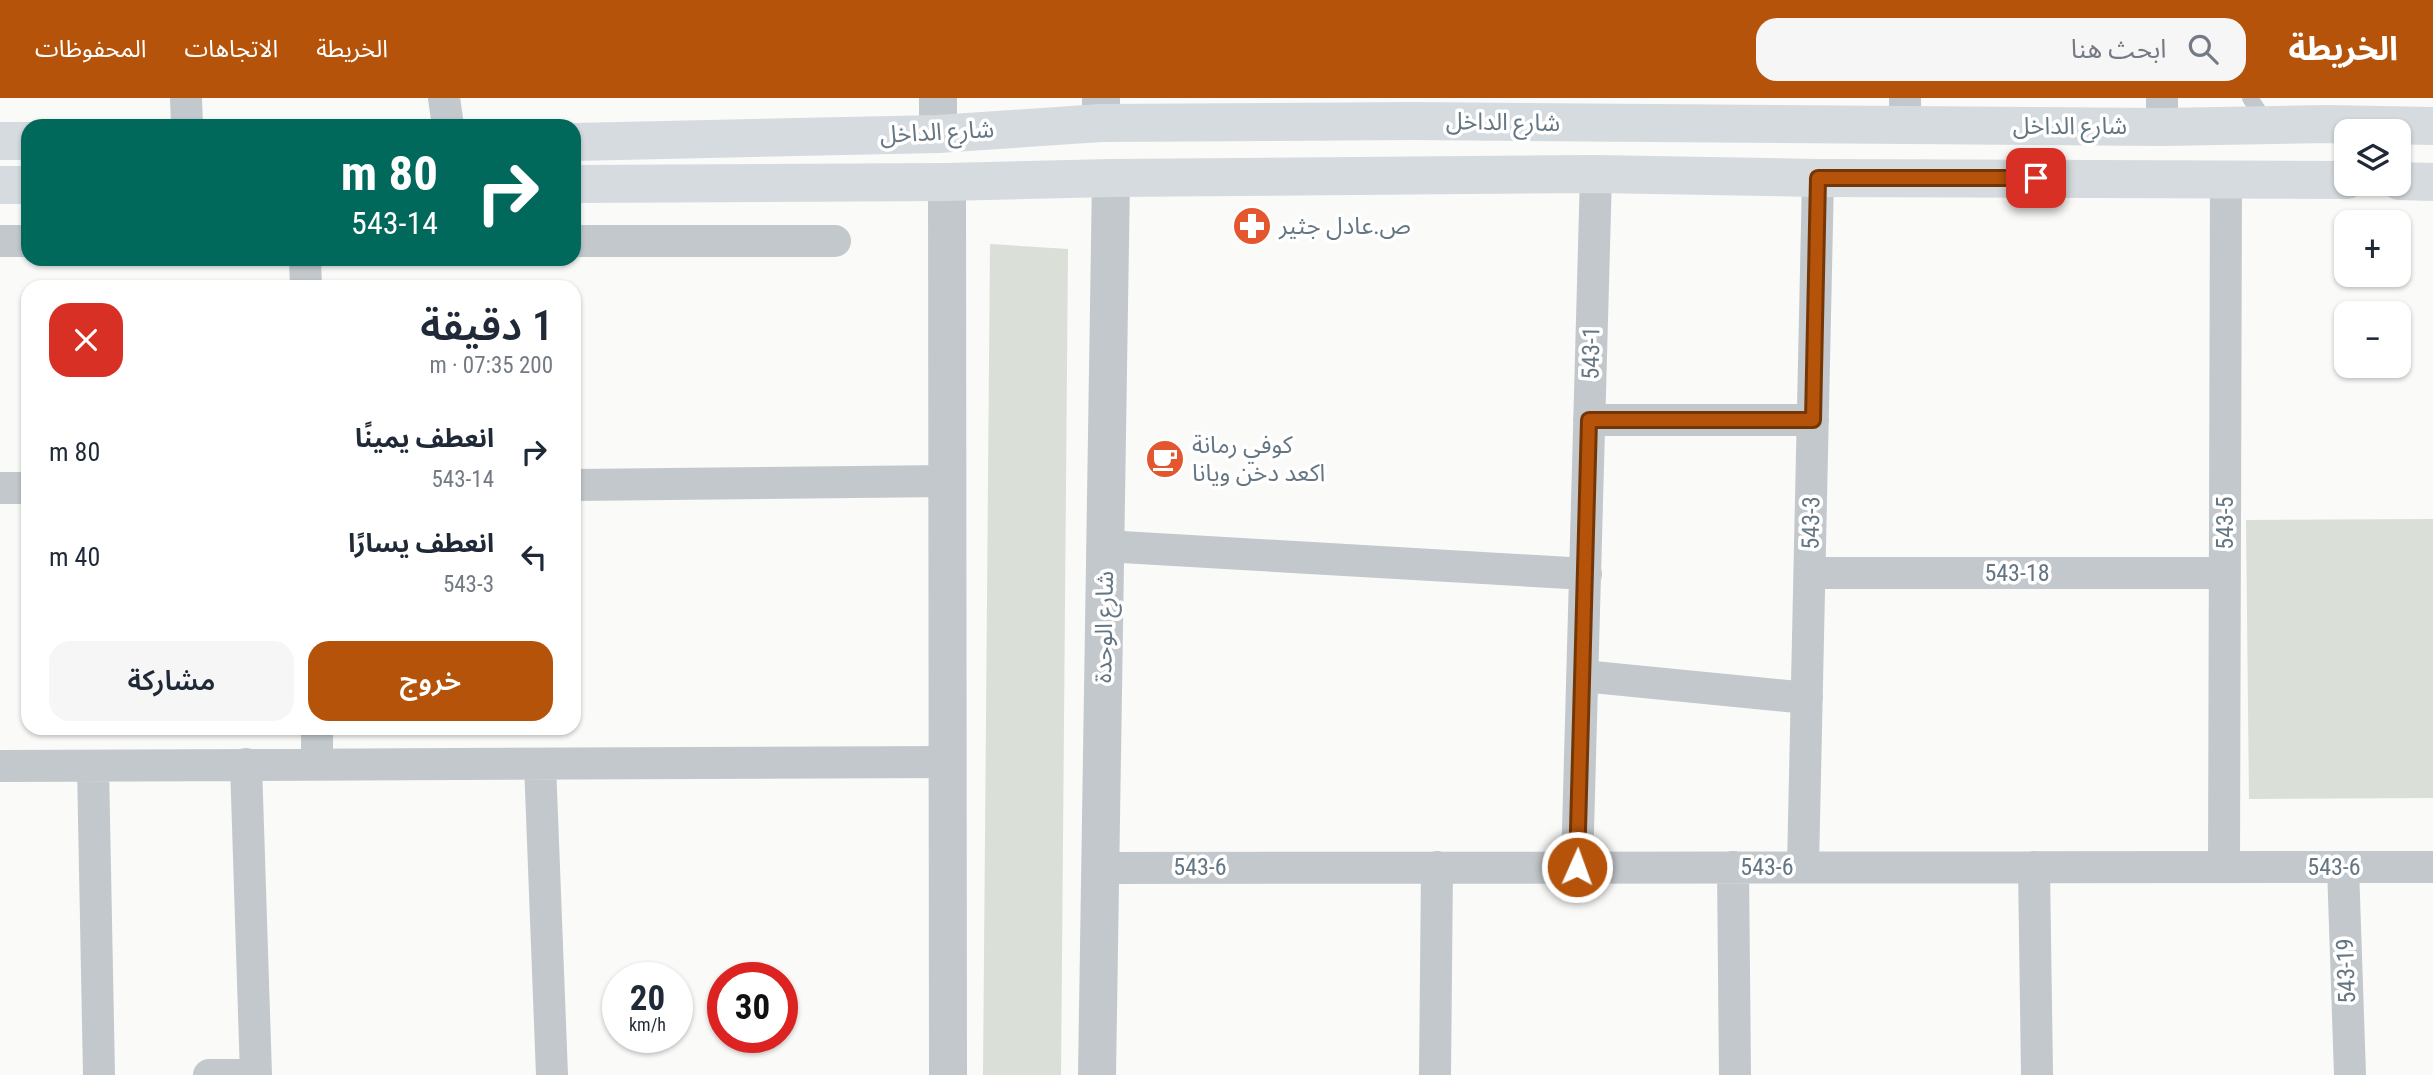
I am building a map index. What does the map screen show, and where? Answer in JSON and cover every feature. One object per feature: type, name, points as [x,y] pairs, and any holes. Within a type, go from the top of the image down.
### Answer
[{"type":"main road","name":"شارع الداخل","points":[[581,142],[938,116],[1101,111],[2325,111],[2433,126]]},
{"type":"main road","points":[[0,141],[21,141]]},
{"type":"main road","name":"شارع الداخل","points":[[581,184],[1596,174],[1818,178],[2334,180]]},
{"type":"main road","points":[[2411,181],[2433,182]]},
{"type":"main road","points":[[0,185],[21,185]]},
{"type":"street","points":[[186,98],[187,119]]},
{"type":"street","points":[[443,98],[447,119]]},
{"type":"street","name":"543-1","points":[[1577,867],[1596,174]]},
{"type":"street","name":"شارع الوحدة","points":[[1097,1075],[1111,178]]},
{"type":"street","name":"543-3","points":[[1803,867],[1818,178]]},
{"type":"street","name":"543-5","points":[[2224,867],[2226,178]]},
{"type":"street","points":[[947,182],[948,1075]]},
{"type":"street","points":[[0,241],[21,241]]},
{"type":"street","points":[[581,241],[835,241]]},
{"type":"street","points":[[1589,420],[1813,420]]},
{"type":"street","points":[[581,485],[947,481]]},
{"type":"street","points":[[0,488],[21,488]]},
{"type":"street","points":[[1105,546],[1586,574]]},
{"type":"street","name":"543-18","points":[[1810,573],[2225,573]]},
{"type":"street","points":[[1583,676],[1807,698]]},
{"type":"street","points":[[317,735],[317,764]]},
{"type":"street","points":[[0,766],[948,762]]},
{"type":"street","points":[[209,1075],[256,1075],[246,764]]},
{"type":"street","points":[[540,764],[552,1075]]},
{"type":"street","points":[[93,766],[99,1075]]},
{"type":"street","points":[[1436,1075],[1437,867]]},
{"type":"street","points":[[1733,867],[1735,1075]]},
{"type":"street","points":[[2034,867],[2037,1075]]},
{"type":"street","name":"543-19","points":[[2343,867],[2350,1075]]},
{"type":"street","name":"543-6","points":[[1100,868],[2433,867]]},
{"type":"shaded area","points":[[990,244],[1068,249],[1061,1075],[983,1075]]},
{"type":"shaded area","points":[[2433,519],[2433,798],[2249,799],[2246,520]]},
{"type":"place","name":"ص.عادل جثير","points":[[1252,226]]},
{"type":"place","name":"كوفي رمانة اكعد دخن ويانا","points":[[1165,459]]},
{"type":"route","points":[[1577,867],[1589,420],[1813,420],[1818,178],[2036,178]]}]
